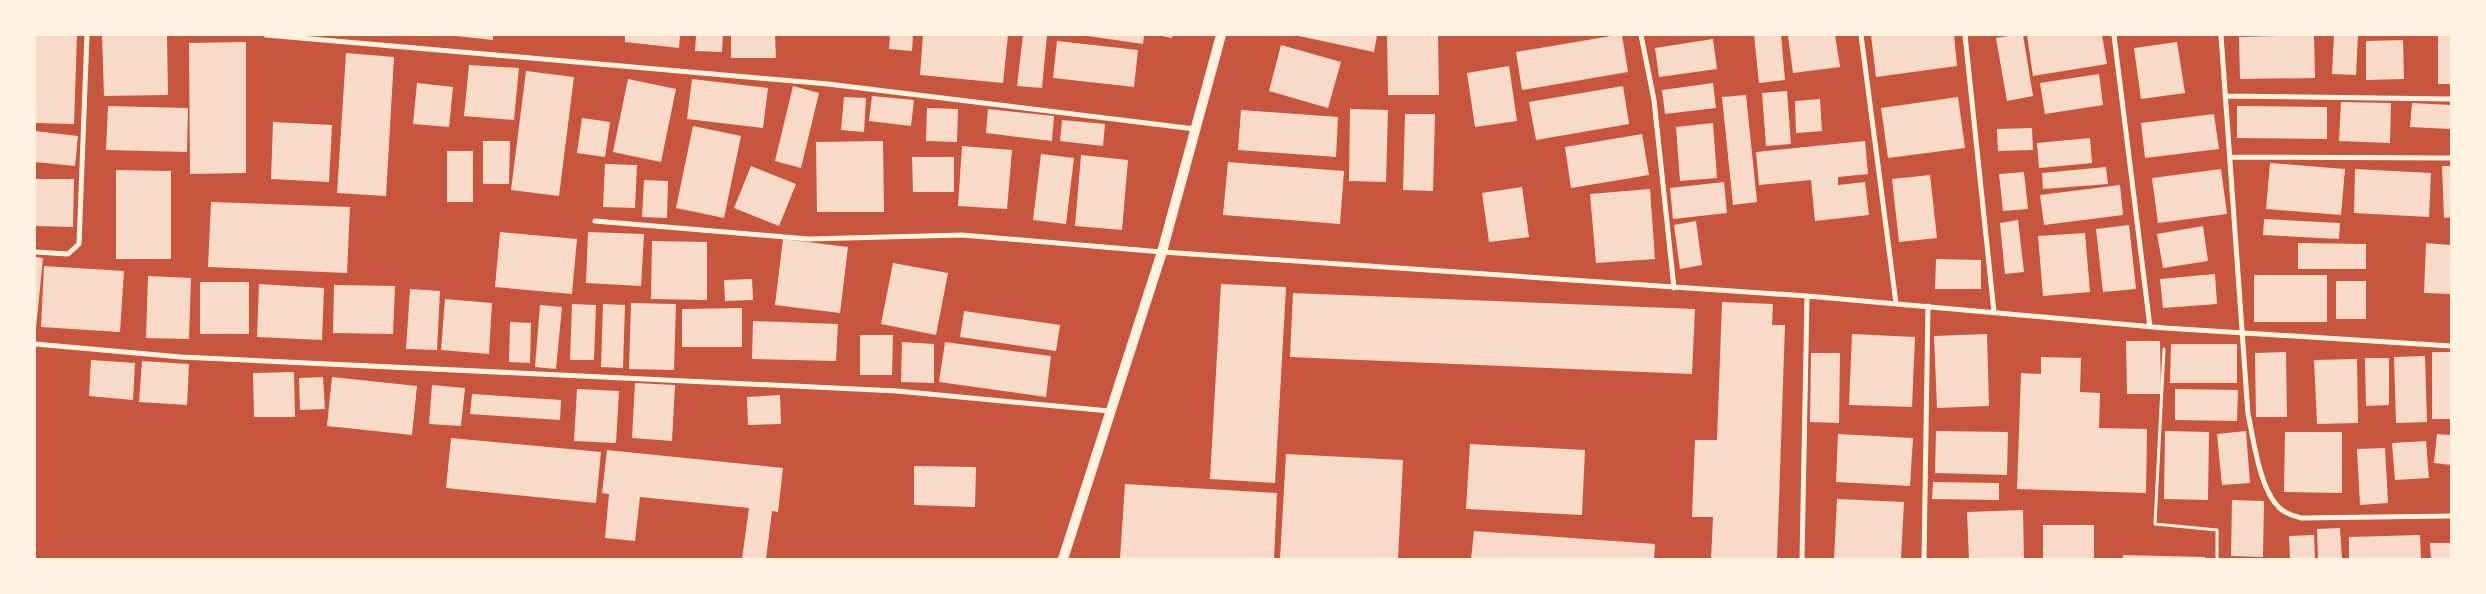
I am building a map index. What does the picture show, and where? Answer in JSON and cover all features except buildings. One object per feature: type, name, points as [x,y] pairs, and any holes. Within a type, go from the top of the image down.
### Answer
[{"type":"main road","points":[[1063,559],[1109,411],[1162,252],[1221,35]]},
{"type":"street","points":[[35,252],[68,254],[79,244],[87,35]]},
{"type":"street","points":[[266,35],[828,84],[1196,129]]},
{"type":"street","points":[[1641,35],[1654,100],[1674,288]]},
{"type":"street","points":[[1861,35],[1896,303]]},
{"type":"street","points":[[1965,35],[1994,312]]},
{"type":"street","points":[[2114,35],[2150,327]]},
{"type":"street","points":[[2221,35],[2248,414],[2262,474],[2271,498],[2283,510],[2301,518],[2451,516]]},
{"type":"street","points":[[2225,96],[2451,99]]},
{"type":"street","points":[[2230,157],[2451,158]]},
{"type":"street","points":[[595,221],[808,239],[962,235],[1162,252],[1807,296],[2150,327],[2451,346]]},
{"type":"street","points":[[1802,559],[1807,296]]},
{"type":"street","points":[[1924,559],[1928,306]]},
{"type":"street","points":[[35,344],[181,357],[897,391],[1109,411]]},
{"type":"path","points":[[2165,328],[2155,524],[2217,530],[2217,559]]}]
